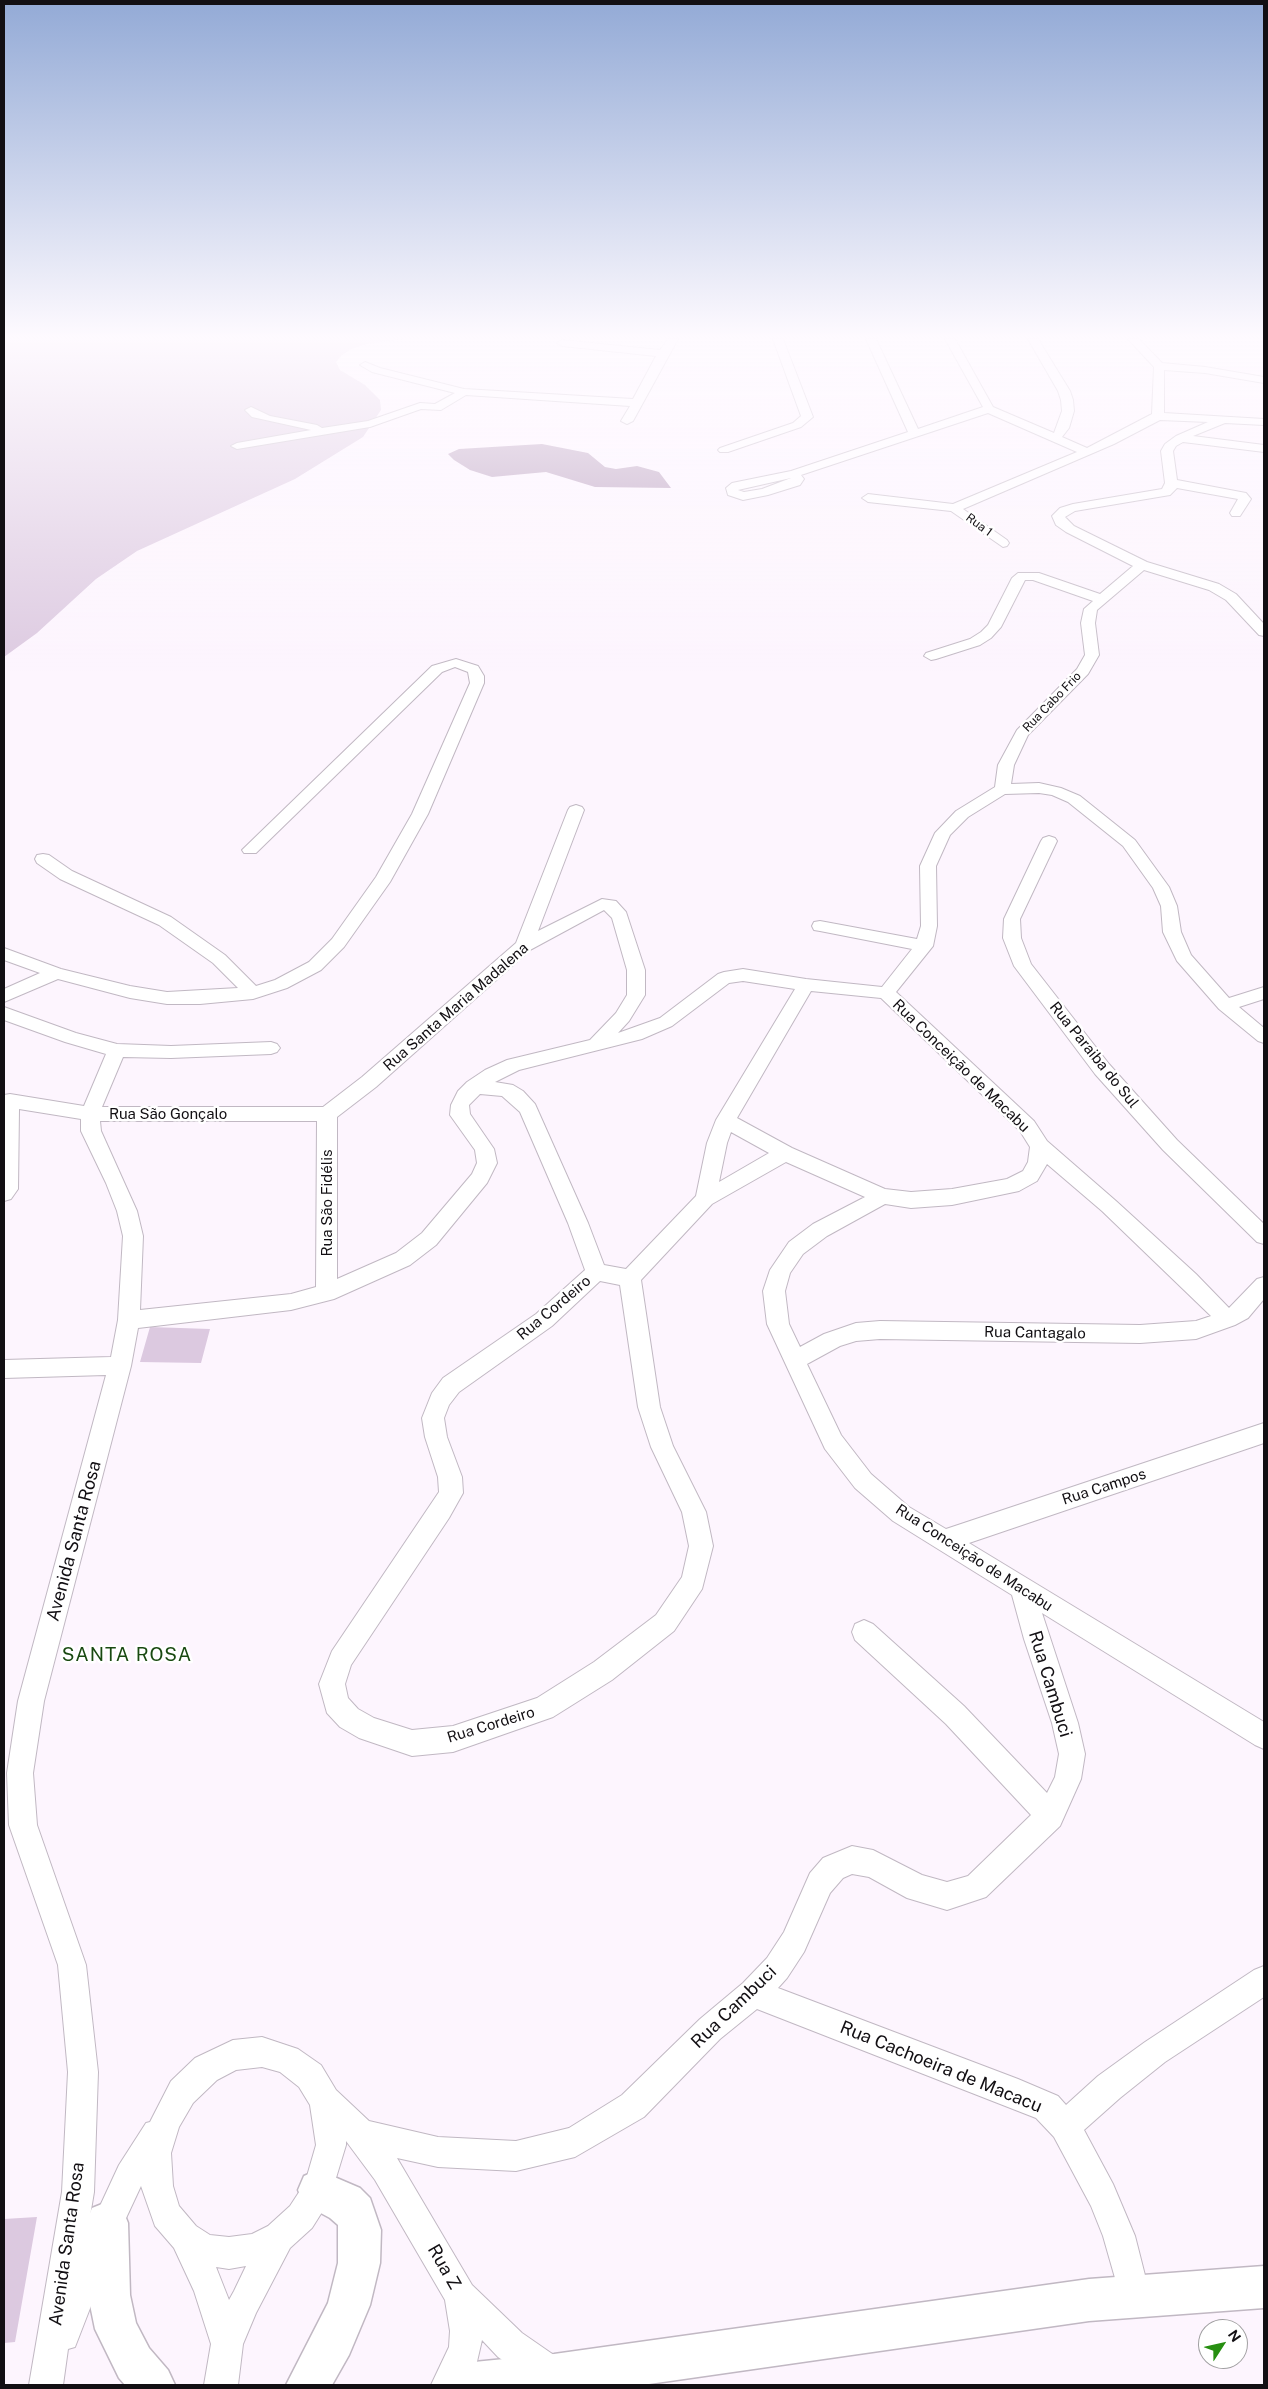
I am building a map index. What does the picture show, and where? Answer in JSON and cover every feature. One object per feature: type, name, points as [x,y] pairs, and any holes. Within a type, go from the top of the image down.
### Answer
[{"type":"main road","points":[[308,2385],[334,2340],[349,2305],[359,2263],[360,2230],[355,2213],[345,2203],[318,2190]]},
{"type":"main road","points":[[107,2223],[109,2295],[116,2329],[134,2363],[153,2385]]},
{"type":"main road","points":[[464,2385],[554,2376],[1134,2294],[1264,2287]]},
{"type":"street","points":[[794,474],[865,450]]},
{"type":"street","name":"Rua 1","points":[[954,508],[1090,450]]},
{"type":"street","points":[[1167,450],[1171,487],[1166,492],[1064,511],[1058,516],[1060,522],[1070,529],[1142,565],[1214,587],[1231,597],[1264,632]]},
{"type":"street","points":[[1171,483],[1242,496],[1245,499],[1236,513]]},
{"type":"street","points":[[868,498],[954,508]]},
{"type":"street","name":"Rua 1","points":[[954,508],[1003,543]]},
{"type":"street","name":"Rua Cabo Frio","points":[[1002,789],[1006,765],[1022,733],[1083,671],[1092,655],[1088,623],[1091,609],[1142,565]]},
{"type":"street","points":[[931,656],[975,642],[986,635],[994,628],[1019,578],[1024,576],[1034,576],[1101,599]]},
{"type":"street","points":[[4,954],[56,973],[130,992],[167,998],[200,998],[253,993],[280,984],[315,966],[338,943],[384,878],[420,814],[477,683],[478,676],[473,669],[456,663],[437,669],[250,850]]},
{"type":"street","points":[[886,993],[924,946],[929,926],[928,866],[943,833],[962,814],[1002,789],[1039,788],[1056,791],[1074,799],[1128,843],[1161,887],[1169,906],[1172,932],[1183,957],[1225,1005],[1264,1037]]},
{"type":"street","points":[[524,946],[576,810]]},
{"type":"street","name":"Rua Paraiba do Sul","points":[[1049,841],[1012,919],[1012,938],[1023,966],[1102,1069],[1170,1145],[1264,1236]]},
{"type":"street","points":[[43,859],[66,874],[166,922],[219,960],[253,993]]},
{"type":"street","name":"Rua Santa Maria Madalena","points":[[327,1114],[363,1087],[524,946],[595,906],[610,905],[617,910],[636,970],[636,996],[623,1017],[597,1044]]},
{"type":"street","points":[[820,926],[924,946]]},
{"type":"street","points":[[4,996],[56,973]]},
{"type":"street","name":"Rua Conceição de Macabu","points":[[129,1320],[292,1302],[328,1293],[403,1259],[429,1239],[480,1178],[487,1163],[484,1149],[460,1115],[462,1101],[474,1087],[492,1075],[514,1066],[636,1035],[666,1022],[724,978],[743,975],[806,985],[886,993],[1027,1126],[1040,1146],[1038,1163],[1030,1176],[1012,1186],[952,1197],[911,1200],[882,1196],[820,1230],[796,1248],[780,1270],[774,1292],[778,1324],[833,1442],[863,1481],[901,1514],[1264,1736]]},
{"type":"street","points":[[705,1198],[717,1143],[726,1120],[806,985]]},
{"type":"street","points":[[1225,1005],[1264,993]]},
{"type":"street","points":[[4,1013],[71,1038],[117,1050],[171,1052],[271,1048]]},
{"type":"street","points":[[90,1114],[117,1050]]},
{"type":"street","points":[[474,1087],[506,1090],[516,1096],[528,1109],[578,1223],[596,1272]]},
{"type":"street","points":[[4,1194],[8,1189],[6,1099]]},
{"type":"street","name":"Rua São Gonçalo","points":[[6,1099],[90,1114],[327,1114]]},
{"type":"street","name":"Avenida Santa Rosa","points":[[48,2378],[78,2192],[84,2072],[72,1966],[23,1825],[20,1773],[31,1701],[120,1366],[129,1320],[133,1236],[127,1211],[116,1183],[91,1131],[90,1114]]},
{"type":"street","name":"Rua São Fidélis","points":[[327,1114],[328,1293]]},
{"type":"street","points":[[726,1120],[785,1153],[882,1196]]},
{"type":"street","points":[[1040,1146],[1160,1253],[1227,1319]]},
{"type":"street","points":[[630,1278],[705,1198],[785,1153]]},
{"type":"street","name":"Rua Cordeiro","points":[[596,1272],[630,1278],[648,1407],[662,1446],[694,1512],[701,1546],[694,1581],[664,1623],[603,1671],[544,1708],[453,1739],[412,1742],[368,1729],[349,1718],[336,1704],[332,1684],[341,1659],[441,1511],[451,1493],[450,1477],[436,1437],[433,1418],[440,1400],[451,1384],[544,1320],[596,1272]]},
{"type":"street","name":"Rua Cantagalo","points":[[795,1360],[832,1340],[856,1332],[880,1330],[1140,1334],[1196,1330],[1227,1319],[1240,1312],[1264,1287]]},
{"type":"street","points":[[4,1369],[120,1366]]},
{"type":"street","name":"Rua Campos","points":[[943,1541],[1264,1433]]},
{"type":"street","name":"Rua Cambuci","points":[[361,2134],[438,2152],[516,2156],[576,2142],[633,2106],[710,2029],[753,1993],[777,1968],[794,1942],[820,1883],[833,1868],[852,1860],[873,1864],[917,1888],[947,1896],[976,1887],[1050,1816],[1068,1779],[1072,1754],[1065,1723],[1036,1639],[1023,1590]]},
{"type":"street","points":[[864,1632],[955,1715],[1050,1816]]},
{"type":"street","points":[[1065,2126],[1109,2087],[1155,2052],[1264,1980]]},
{"type":"street","name":"Rua Cachoeira de Macacu","points":[[753,1993],[1018,2094],[1047,2107],[1065,2126],[1102,2195],[1116,2228],[1134,2294]]},
{"type":"street","points":[[48,2378],[107,2223],[130,2176],[182,2092],[206,2069],[233,2055],[262,2052],[288,2059],[310,2076],[325,2101],[331,2145],[318,2190],[301,2217],[279,2237],[255,2249],[229,2253],[205,2250],[185,2237]]},
{"type":"street","name":"Rua Z","points":[[325,2101],[361,2134],[386,2169],[461,2296],[510,2345],[554,2376]]},
{"type":"street","points":[[165,2121],[156,2153],[157,2186],[166,2215],[185,2237],[209,2287],[224,2361]]},
{"type":"street","points":[[224,2361],[244,2302],[279,2237]]},
{"type":"street","points":[[448,2385],[459,2366],[465,2347],[466,2331],[461,2296]]},
{"type":"shaded area","points":[[4,450],[341,450],[295,479],[137,551],[96,579],[37,633],[4,657]]},
{"type":"shaded area","points":[[456,450],[575,450],[588,453],[605,467],[616,469],[637,466],[659,472],[671,488],[595,487],[546,472],[492,477],[470,470],[448,454]]},
{"type":"shaded area","points":[[150,1327],[210,1329],[201,1363],[140,1362]]},
{"type":"shaded area","points":[[37,2217],[15,2342],[4,2343],[4,2219]]},
{"type":"district","name":"SANTA ROSA","points":[[127,1655]]}]
